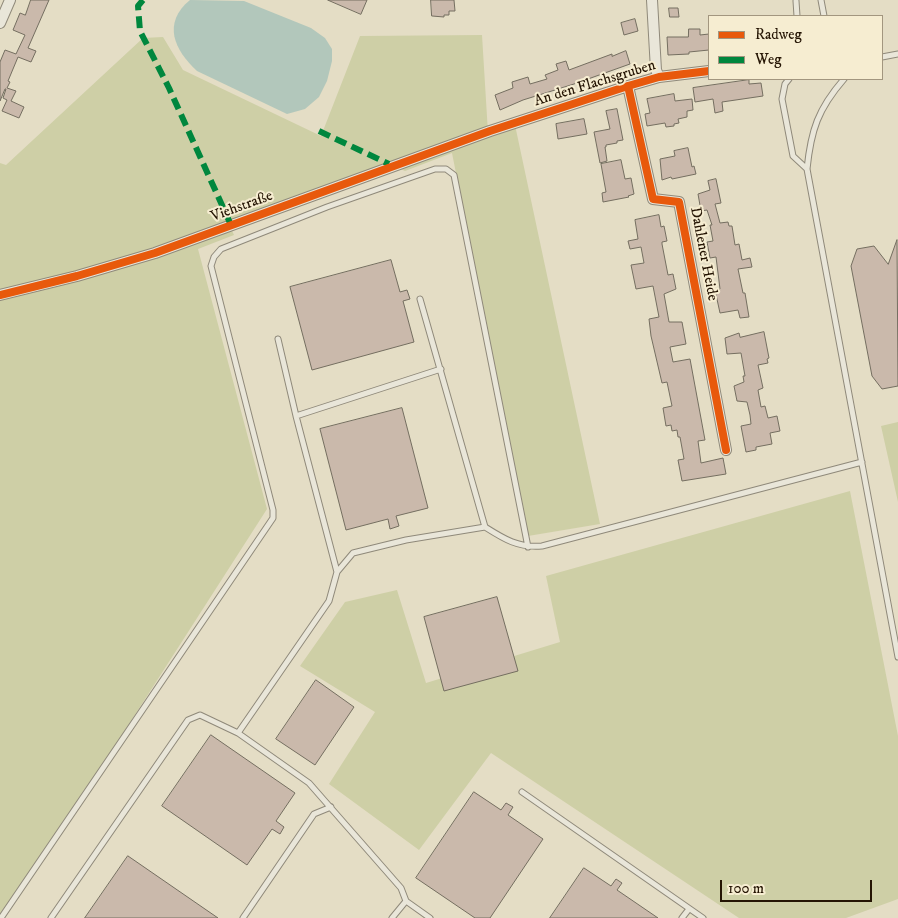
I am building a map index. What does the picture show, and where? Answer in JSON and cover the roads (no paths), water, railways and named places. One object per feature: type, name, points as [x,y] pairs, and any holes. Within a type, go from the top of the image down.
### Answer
[{"type":"street","points":[[0,23],[10,0]]},
{"type":"street","points":[[652,0],[656,70],[659,77]]},
{"type":"street","name":"An den Flachsgruben","points":[[490,131],[659,77],[708,71]]},
{"type":"street","name":"Dahlener Heide","points":[[628,86],[653,199],[679,202],[726,450]]},
{"type":"street","name":"Viehstraße","points":[[0,295],[77,276],[155,253],[490,131]]},
{"type":"lane","points":[[821,0],[824,15]]},
{"type":"lane","points":[[796,1],[797,15]]},
{"type":"lane","points":[[883,56],[898,54]]},
{"type":"lane","points":[[787,80],[782,99],[793,156],[807,170]]},
{"type":"lane","points":[[843,80],[831,93],[817,117],[809,148],[807,170],[898,657]]},
{"type":"lane","points":[[1,918],[273,518],[273,510],[211,266],[214,257],[221,249],[326,207],[436,169],[446,169],[454,175],[528,547]]},
{"type":"lane","points":[[420,299],[485,527]]},
{"type":"lane","points":[[238,733],[329,601],[336,572],[278,339]]},
{"type":"lane","points":[[296,416],[441,369]]},
{"type":"lane","points":[[336,572],[354,553],[406,540],[485,527],[510,542],[528,547],[551,543],[862,462]]},
{"type":"lane","points":[[51,918],[188,720],[200,715],[238,733],[309,783],[401,888],[406,901],[430,918]]},
{"type":"lane","points":[[522,792],[703,918]]},
{"type":"lane","points":[[243,918],[314,814],[331,807]]},
{"type":"lane","points":[[392,918],[406,901]]},
{"type":"lane","points":[[682,918],[689,908]]}]
